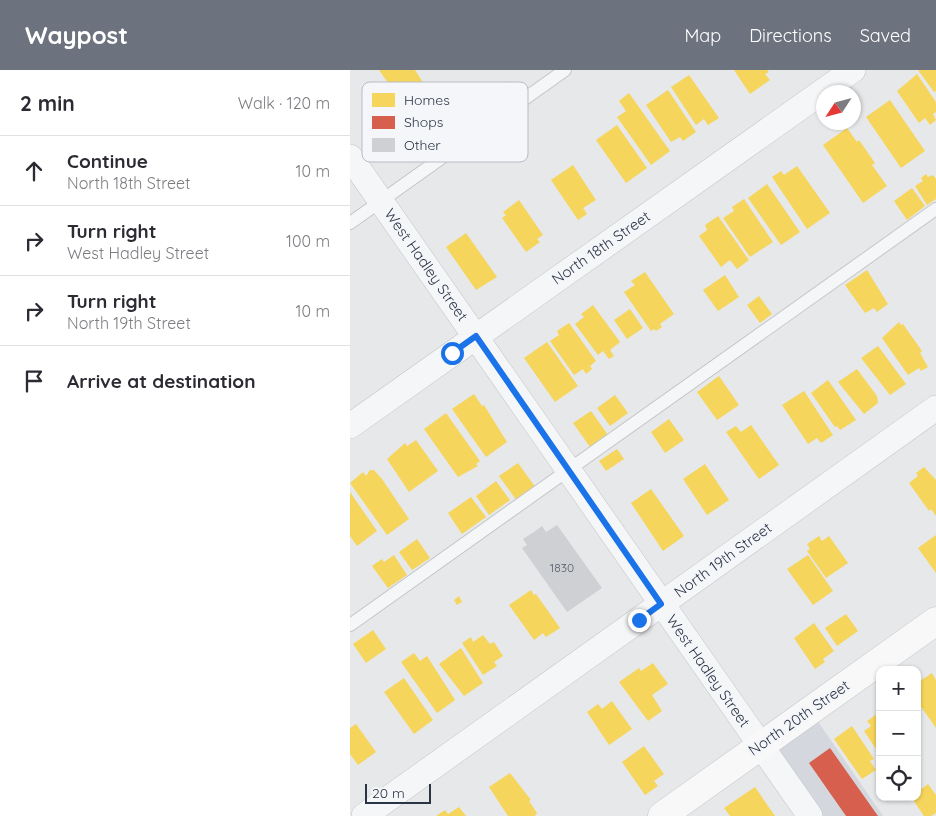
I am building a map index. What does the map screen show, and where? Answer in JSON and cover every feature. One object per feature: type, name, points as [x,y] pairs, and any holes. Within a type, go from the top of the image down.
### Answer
[{"type":"main road","name":"North 20th Street","points":[[662,816],[936,621]]},
{"type":"street","name":"North 18th Street","points":[[350,426],[852,70]]},
{"type":"street","name":"West Hadley Street","points":[[350,157],[810,816]]},
{"type":"street","name":"North 19th Street","points":[[364,816],[936,408]]},
{"type":"lane","points":[[528,97],[566,70]]},
{"type":"lane","points":[[350,223],[435,162]]},
{"type":"lane","points":[[350,625],[936,209]]},
{"type":"shaded area","points":[[810,710],[883,816],[810,816],[760,745]]},
{"type":"building: Homes","points":[[379,70],[415,70],[423,82],[387,82]]},
{"type":"building: Homes","points":[[734,70],[767,70],[769,72],[765,74],[770,80],[750,94]]},
{"type":"building: Homes","points":[[918,70],[936,70],[936,91],[934,92]]},
{"type":"building: Homes","points":[[917,74],[936,102],[936,112],[933,114],[936,120],[930,125],[925,118],[919,123],[897,91]]},
{"type":"building: Homes","points":[[689,75],[719,118],[708,125],[704,119],[696,125],[671,87]]},
{"type":"building: Homes","points":[[668,90],[696,132],[683,141],[680,137],[671,142],[646,105]]},
{"type":"building: Homes","points":[[629,93],[670,151],[651,165],[617,117],[626,111],[619,101]]},
{"type":"building: Homes","points":[[890,100],[925,151],[901,168],[866,117]]},
{"type":"building: Homes","points":[[617,125],[647,168],[626,183],[596,140]]},
{"type":"building: Homes","points":[[844,130],[848,130],[857,142],[859,140],[875,163],[872,165],[887,186],[863,203],[823,145]]},
{"type":"building: Homes","points":[[573,165],[596,200],[583,208],[587,214],[578,220],[551,180]]},
{"type":"building: Homes","points":[[797,166],[830,213],[807,229],[772,177],[781,171],[784,175]]},
{"type":"building: Homes","points":[[926,174],[928,177],[933,175],[936,179],[936,199],[927,205],[915,186],[923,181],[921,178]]},
{"type":"building: Homes","points":[[767,184],[800,232],[781,245],[748,198]]},
{"type":"building: Homes","points":[[912,188],[925,206],[907,220],[894,201]]},
{"type":"building: Homes","points":[[744,199],[773,242],[750,257],[723,218],[734,211],[732,207]]},
{"type":"building: Homes","points":[[519,200],[543,235],[537,239],[540,242],[526,252],[502,218],[506,215],[503,212]]},
{"type":"building: Homes","points":[[718,216],[749,260],[737,269],[730,260],[721,267],[699,236],[707,230],[705,225]]},
{"type":"building: Homes","points":[[466,233],[497,277],[476,290],[446,247]]},
{"type":"building: Homes","points":[[867,270],[888,304],[877,312],[874,308],[865,313],[845,285]]},
{"type":"building: Homes","points":[[645,272],[674,314],[660,324],[662,327],[656,331],[654,329],[651,331],[624,292],[635,285],[631,281]]},
{"type":"building: Homes","points":[[725,275],[739,297],[718,311],[703,290]]},
{"type":"building: Homes","points":[[759,296],[772,314],[760,323],[747,305]]},
{"type":"building: Homes","points":[[593,305],[620,342],[610,350],[614,356],[609,359],[603,351],[598,355],[575,324],[584,317],[581,314]]},
{"type":"building: Homes","points":[[630,309],[643,328],[627,339],[614,320]]},
{"type":"building: Homes","points":[[899,322],[901,325],[903,324],[922,351],[920,353],[928,367],[921,371],[919,368],[908,375],[882,338]]},
{"type":"building: Homes","points":[[569,323],[596,361],[590,366],[592,369],[586,374],[583,369],[574,375],[550,341],[559,335],[557,331]]},
{"type":"building: Homes","points":[[547,342],[578,386],[555,402],[524,358]]},
{"type":"building: Homes","points":[[878,346],[906,384],[890,395],[861,358]]},
{"type":"building: Homes","points":[[857,369],[877,396],[878,403],[864,414],[838,382]]},
{"type":"building: Homes","points":[[719,376],[739,405],[717,420],[697,392]]},
{"type":"building: Homes","points":[[828,380],[856,420],[840,430],[837,426],[835,427],[811,393]]},
{"type":"building: Homes","points":[[804,391],[833,435],[821,443],[817,438],[808,444],[782,405]]},
{"type":"building: Homes","points":[[474,394],[482,406],[484,405],[507,442],[486,457],[452,409]]},
{"type":"building: Homes","points":[[615,395],[628,413],[610,426],[597,408]]},
{"type":"building: Homes","points":[[591,411],[608,435],[590,447],[573,423]]},
{"type":"building: Homes","points":[[446,413],[480,461],[476,464],[478,466],[458,477],[424,429]]},
{"type":"building: Homes","points":[[669,419],[684,440],[665,453],[651,432]]},
{"type":"building: Homes","points":[[751,425],[779,465],[759,479],[726,432],[736,426],[741,432]]},
{"type":"building: Homes","points":[[416,440],[438,471],[409,492],[387,459],[405,443],[407,446]]},
{"type":"building: Homes","points":[[617,449],[624,459],[606,471],[599,461]]},
{"type":"building: Homes","points":[[518,463],[536,488],[517,501],[499,476]]},
{"type":"building: Homes","points":[[705,464],[729,500],[707,515],[683,479]]},
{"type":"building: Homes","points":[[924,467],[936,480],[936,516],[931,509],[929,511],[909,483],[918,476],[916,473]]},
{"type":"building: Homes","points":[[370,470],[374,470],[382,479],[409,519],[387,535],[350,483],[363,472],[366,476]]},
{"type":"building: Homes","points":[[496,481],[510,500],[489,515],[476,496]]},
{"type":"building: Homes","points":[[651,489],[684,536],[663,551],[631,503]]},
{"type":"building: Homes","points":[[350,492],[377,531],[357,546],[350,536]]},
{"type":"building: Homes","points":[[471,497],[486,517],[462,534],[448,513]]},
{"type":"building: Homes","points":[[936,535],[936,573],[918,548]]},
{"type":"building: Homes","points":[[819,536],[822,541],[829,536],[848,563],[826,578],[807,551],[810,549],[807,544]]},
{"type":"building: Homes","points":[[417,539],[430,558],[412,570],[399,552]]},
{"type":"building: Homes","points":[[394,555],[407,575],[388,588],[372,566],[382,559],[384,562]]},
{"type":"building: Homes","points":[[808,555],[833,591],[813,605],[787,569]]},
{"type":"building: Homes","points":[[531,590],[534,595],[536,594],[560,628],[546,637],[543,633],[534,640],[509,605]]},
{"type":"building: Homes","points":[[459,596],[462,602],[457,605],[454,600]]},
{"type":"building: Homes","points":[[846,614],[858,631],[837,646],[825,628]]},
{"type":"building: Homes","points":[[814,623],[834,651],[823,659],[825,662],[815,669],[794,638]]},
{"type":"building: Homes","points":[[373,630],[386,649],[366,663],[353,644]]},
{"type":"building: Homes","points":[[483,635],[490,644],[494,642],[503,656],[494,662],[497,666],[483,675],[462,643],[471,637],[473,642]]},
{"type":"building: Homes","points":[[461,648],[483,683],[464,696],[439,664]]},
{"type":"building: Homes","points":[[414,653],[420,661],[427,656],[455,700],[437,713],[401,662]]},
{"type":"building: Homes","points":[[653,663],[668,684],[652,695],[662,711],[648,721],[619,682],[639,668],[641,671]]},
{"type":"building: Homes","points":[[932,673],[936,680],[936,728],[921,707],[921,680]]},
{"type":"building: Homes","points":[[404,678],[433,720],[414,734],[384,692]]},
{"type":"building: Homes","points":[[612,701],[632,729],[609,745],[587,712],[598,704],[602,709]]},
{"type":"building: Homes","points":[[876,715],[876,749],[864,731],[871,726],[867,721]]},
{"type":"building: Homes","points":[[356,724],[376,752],[358,765],[350,754],[350,728]]},
{"type":"building: Homes","points":[[852,726],[874,759],[870,761],[876,770],[862,779],[834,739]]},
{"type":"building: Homes","points":[[644,746],[664,774],[654,781],[658,786],[645,795],[622,762]]},
{"type":"building: Homes","points":[[510,773],[531,800],[529,801],[537,813],[535,816],[508,816],[489,787]]},
{"type":"building: Homes","points":[[928,784],[936,795],[936,813],[931,816],[924,816],[914,801],[921,801],[921,789]]},
{"type":"building: Homes","points":[[755,787],[775,816],[730,816],[724,808]]},
{"type":"building: Homes","points":[[459,807],[466,816],[436,816],[445,810],[448,814]]},
{"type":"building: Shops","points":[[830,748],[878,816],[846,816],[809,763]]},
{"type":"building: Other","points":[[557,525],[602,588],[567,612],[522,548],[527,545],[523,539],[542,526],[546,532]]},
{"type":"route","points":[[452,353],[476,336],[661,604],[639,620]]}]
